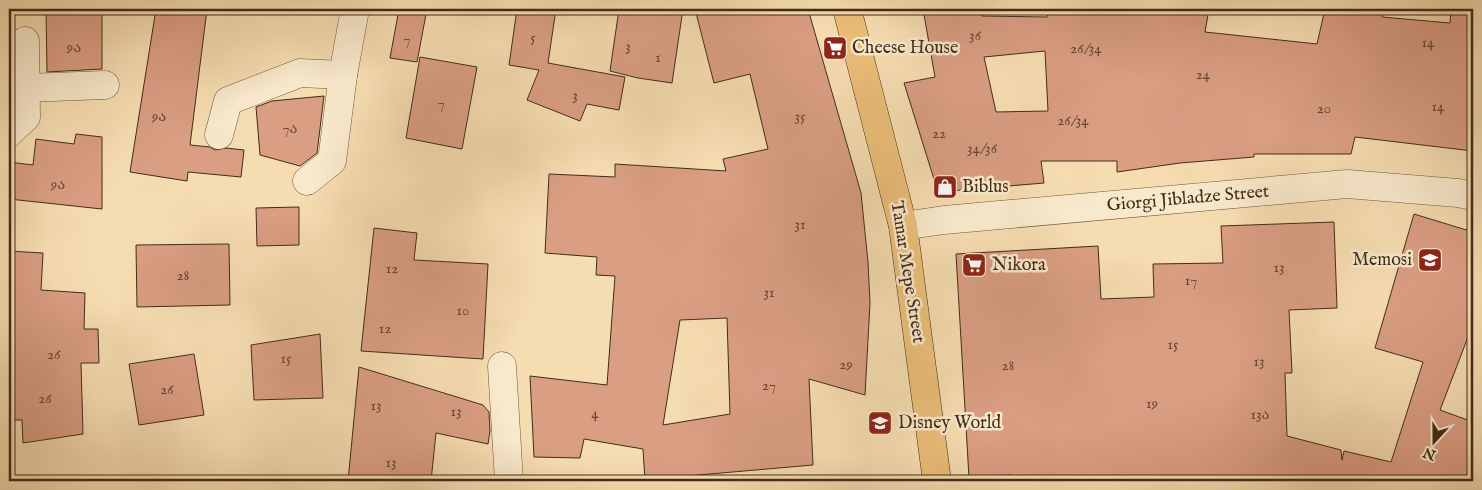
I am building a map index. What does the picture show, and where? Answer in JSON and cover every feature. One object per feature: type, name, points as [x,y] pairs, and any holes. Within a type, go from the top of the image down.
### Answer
[{"type":"main road","name":"Tamar Mepe Street","points":[[847,9],[903,226],[936,481]]},
{"type":"street","points":[[307,181],[332,161],[343,75],[355,9]]},
{"type":"street","points":[[9,133],[26,117],[25,41]]},
{"type":"street","points":[[219,136],[228,101],[300,73],[343,75]]},
{"type":"street","points":[[26,88],[105,85]]},
{"type":"street","name":"Giorgi Jibladze Street","points":[[903,226],[944,220],[1347,184],[1458,193],[1473,196]]},
{"type":"street","points":[[502,366],[509,481]]},
{"type":"building","points":[[46,9],[102,9],[102,69],[47,72]]},
{"type":"building","points":[[156,9],[207,9],[190,145],[210,147],[215,150],[226,148],[244,150],[241,177],[188,172],[187,181],[130,172]]},
{"type":"building","points":[[399,9],[427,9],[417,62],[390,58]]},
{"type":"building","points":[[517,9],[556,9],[548,63],[625,77],[619,110],[587,104],[580,121],[527,100],[539,70],[509,65]]},
{"type":"building","points":[[619,9],[683,9],[672,83],[638,78],[610,71]]},
{"type":"building","points":[[695,9],[808,9],[861,193],[870,303],[865,395],[809,379],[813,465],[645,481],[643,449],[584,439],[580,458],[534,457],[530,376],[607,385],[615,276],[596,275],[597,257],[545,253],[549,174],[615,177],[615,164],[726,171],[723,159],[768,149],[750,74],[714,83]],"holes":[[[727,318],[730,414],[663,425],[680,320]]]},
{"type":"building","points":[[923,9],[981,9],[982,16],[1047,17],[1048,10],[1065,13],[1066,9],[1209,9],[1205,32],[1317,44],[1325,9],[1384,9],[1382,17],[1450,23],[1451,9],[1473,9],[1473,151],[1355,137],[1351,154],[1254,154],[1254,157],[1180,163],[1117,172],[1117,161],[1041,161],[1044,183],[938,192],[904,83],[935,77]],"holes":[[[1045,51],[1048,111],[996,112],[984,57]]]},
{"type":"building","points":[[420,57],[477,67],[462,149],[406,138]]},
{"type":"building","points":[[324,96],[317,153],[300,166],[260,155],[256,107],[272,101]]},
{"type":"building","points":[[76,134],[102,137],[102,209],[9,199],[9,162],[33,165],[36,139],[74,144]]},
{"type":"building","points":[[299,207],[299,245],[257,246],[256,208]]},
{"type":"building","points":[[1414,214],[1473,232],[1473,324],[1440,410],[1473,422],[1473,481],[1012,481],[1011,475],[969,478],[956,254],[1098,246],[1101,299],[1154,297],[1153,264],[1223,263],[1221,226],[1334,222],[1337,308],[1289,310],[1292,373],[1285,373],[1287,436],[1341,450],[1342,460],[1344,451],[1391,462],[1423,362],[1375,348]]},
{"type":"building","points":[[374,228],[417,233],[414,260],[488,264],[483,359],[361,351]]},
{"type":"building","points":[[229,244],[230,305],[137,307],[136,245]]},
{"type":"building","points":[[9,251],[43,253],[41,290],[85,293],[84,329],[98,329],[99,363],[81,363],[83,434],[23,443],[22,420],[9,420]]},
{"type":"building","points":[[320,334],[323,398],[254,400],[251,345]]},
{"type":"building","points":[[194,354],[204,415],[139,425],[129,364]]},
{"type":"building","points":[[359,367],[483,405],[489,412],[490,431],[488,444],[436,433],[431,481],[348,481]]},
{"type":"place","name":"Cheese House","points":[[835,48]]},
{"type":"place","name":"Biblus","points":[[945,187]]},
{"type":"place","name":"Memosi","points":[[1430,260]]},
{"type":"place","name":"Nikora","points":[[974,265]]},
{"type":"place","name":"Disney World","points":[[880,423]]}]
